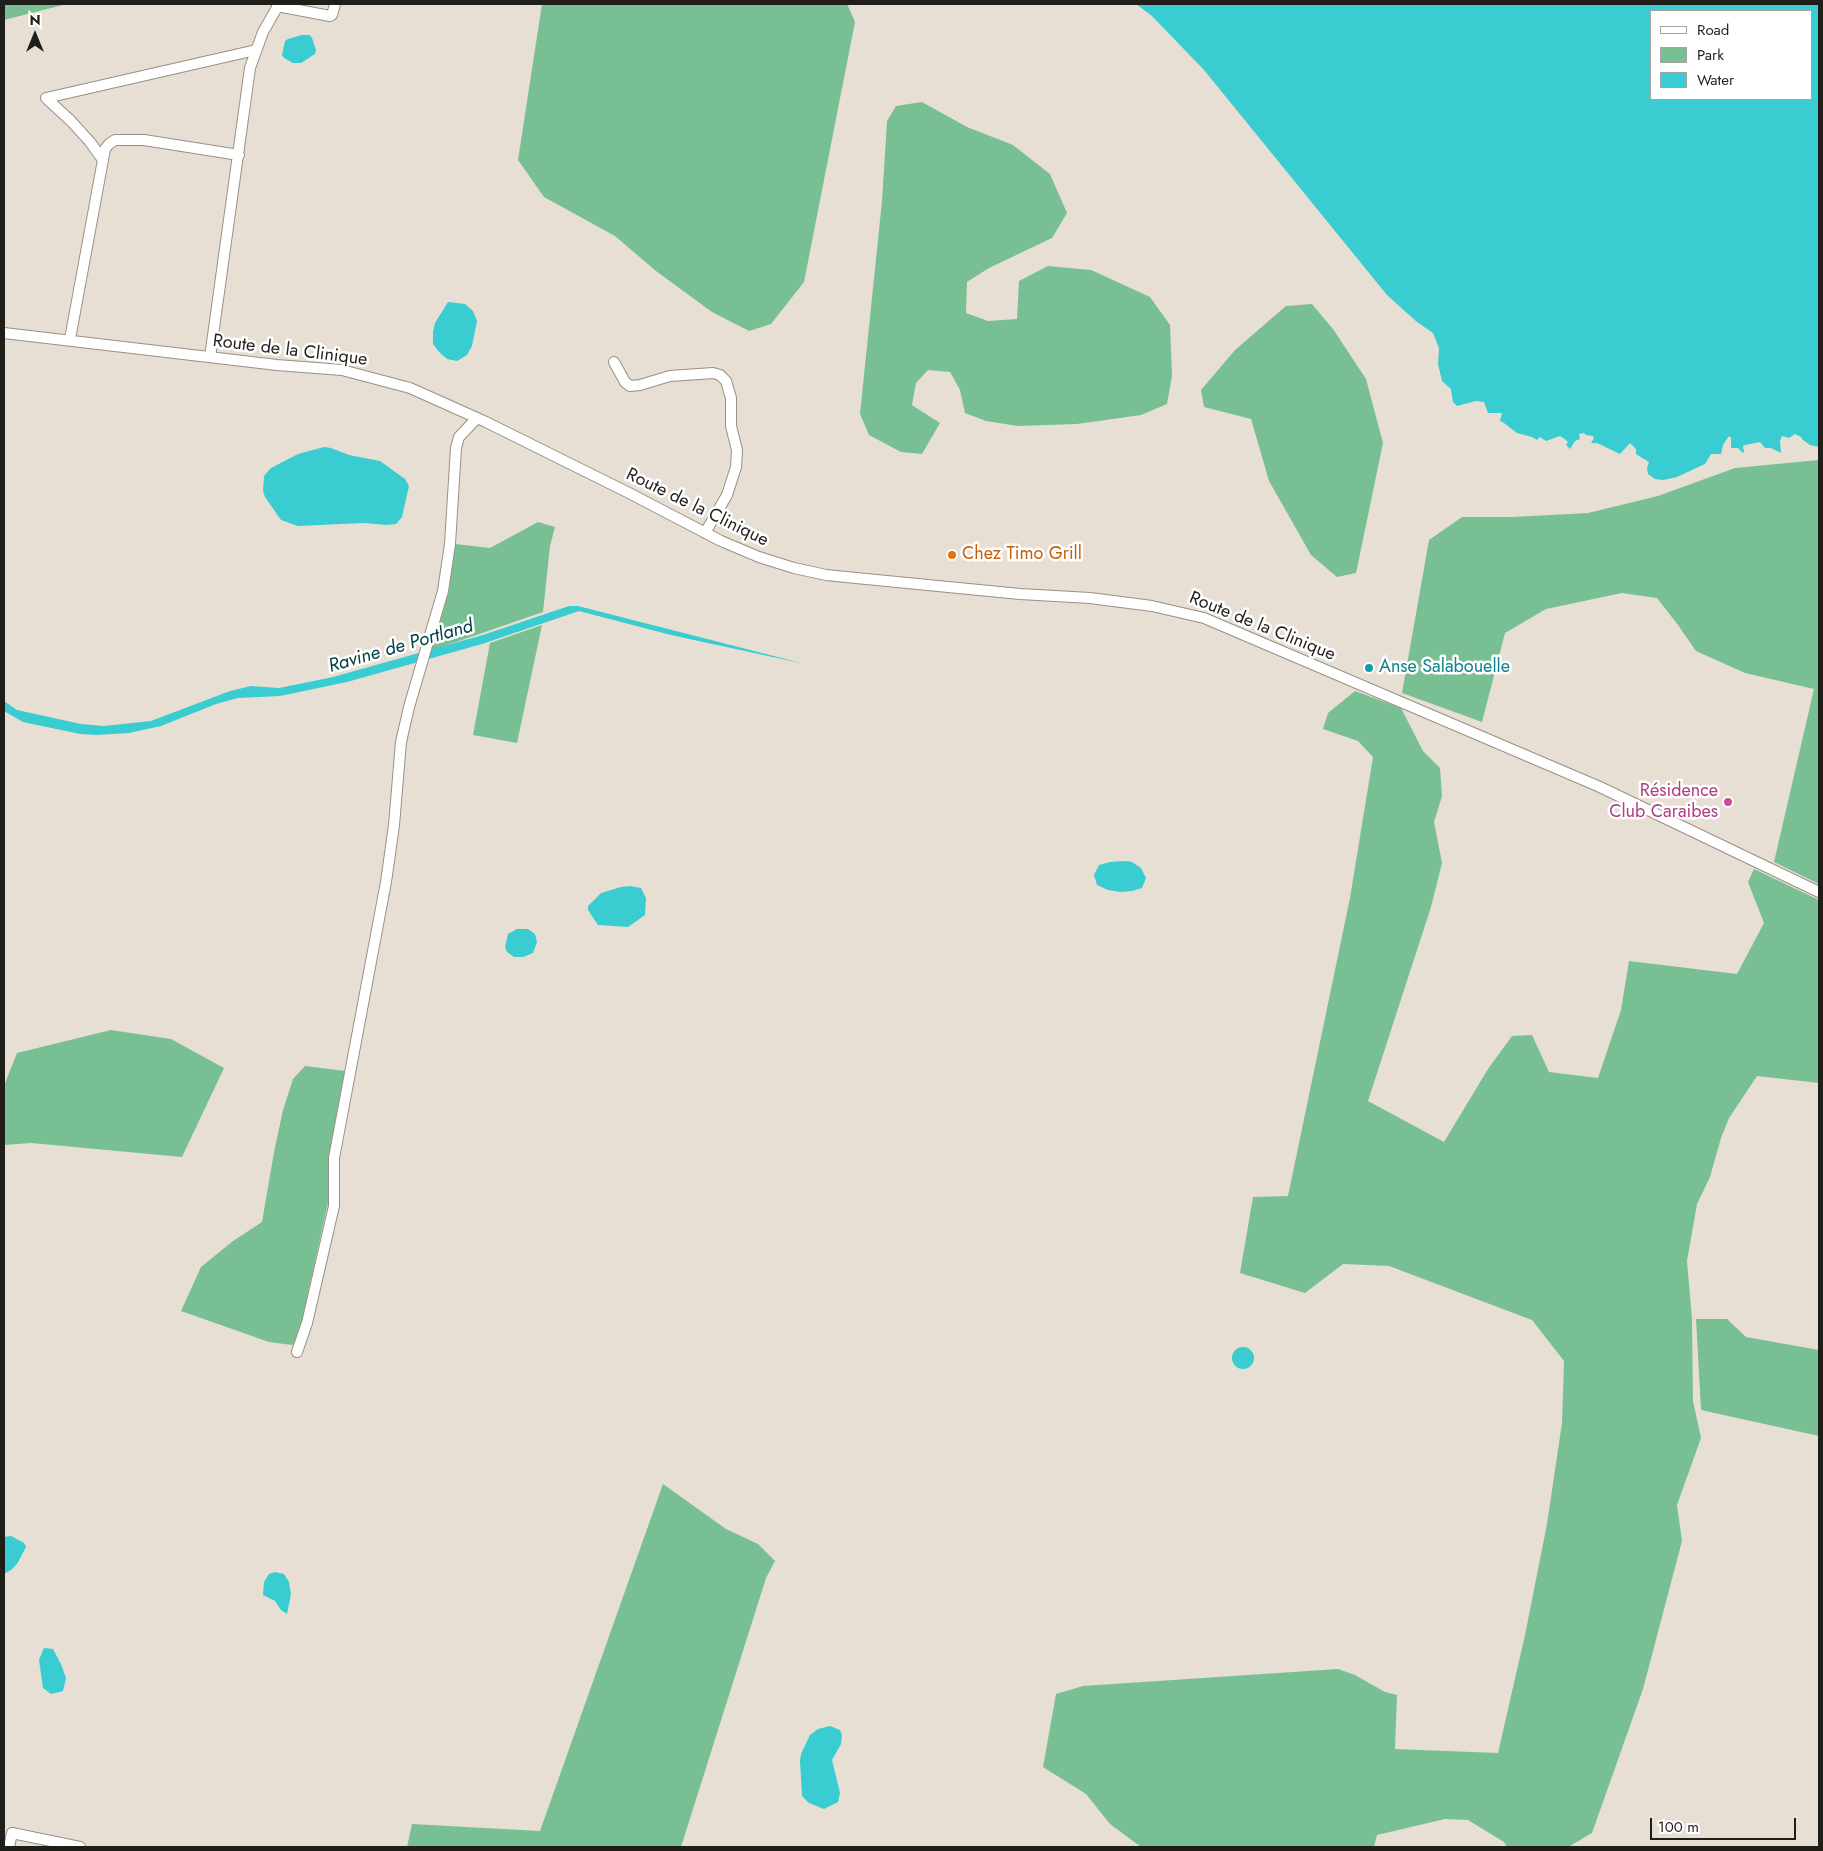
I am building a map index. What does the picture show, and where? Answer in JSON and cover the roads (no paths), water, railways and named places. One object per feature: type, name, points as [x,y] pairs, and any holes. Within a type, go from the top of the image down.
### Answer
[{"type":"street","points":[[210,357],[250,68],[256,50],[278,5],[326,16],[332,15],[336,4]]},
{"type":"street","points":[[103,160],[71,121],[46,98],[256,50]]},
{"type":"street","points":[[70,339],[105,149],[109,144],[115,140],[144,140],[239,155]]},
{"type":"street","name":"Route de la Clinique","points":[[4,333],[70,339],[277,365],[317,367],[356,373],[410,388],[477,418],[705,533],[759,557],[794,568],[826,575],[1020,594],[1090,598],[1152,606],[1204,618],[1600,787],[1819,892]]},
{"type":"street","points":[[614,362],[625,382],[630,386],[670,376],[713,373],[720,375],[726,381],[730,398],[731,426],[737,450],[736,467],[731,487],[722,506],[705,533]]},
{"type":"street","points":[[296,1352],[307,1323],[334,1206],[334,1158],[386,882],[394,825],[401,742],[420,667],[443,591],[450,544],[456,448],[459,437],[477,418]]},
{"type":"street","points":[[10,1847],[12,1833],[80,1847]]},
{"type":"water","points":[[1136,4],[1819,4],[1819,447],[1810,445],[1795,434],[1789,438],[1782,436],[1780,441],[1781,453],[1771,448],[1765,448],[1760,442],[1743,446],[1743,453],[1738,448],[1731,448],[1731,438],[1729,436],[1723,445],[1721,454],[1711,454],[1705,464],[1677,477],[1663,480],[1655,479],[1648,474],[1649,462],[1636,454],[1636,449],[1630,443],[1620,454],[1597,443],[1591,443],[1594,438],[1593,436],[1584,433],[1579,434],[1580,439],[1575,441],[1570,449],[1566,445],[1568,442],[1560,436],[1546,441],[1540,437],[1537,440],[1517,433],[1500,421],[1502,413],[1488,413],[1484,402],[1476,401],[1457,406],[1453,402],[1451,389],[1442,381],[1438,364],[1439,348],[1433,333],[1417,322],[1387,295],[1204,70],[1152,16]]},
{"type":"water","points":[[302,35],[310,35],[316,50],[315,54],[301,63],[293,63],[282,55],[285,41]]},
{"type":"water","points":[[448,302],[465,304],[473,311],[477,321],[472,346],[467,355],[457,361],[447,359],[433,344],[435,323]]},
{"type":"water","points":[[324,447],[349,455],[380,461],[405,479],[409,486],[402,517],[396,524],[364,523],[298,526],[281,520],[265,497],[263,491],[264,476],[271,468],[298,454]]},
{"type":"water","points":[[569,606],[578,606],[805,664],[671,635],[579,611],[482,644],[347,682],[280,696],[238,698],[216,704],[161,726],[129,733],[80,734],[23,722],[4,711],[4,701],[17,710],[81,724],[104,726],[151,721],[230,691],[251,686],[279,688],[333,677],[483,635]]},
{"type":"water","points":[[1126,861],[1132,862],[1141,868],[1146,878],[1142,888],[1121,892],[1108,890],[1097,885],[1094,875],[1099,865]]},
{"type":"water","points":[[630,886],[641,888],[646,898],[645,915],[628,927],[598,925],[588,910],[588,906],[601,893]]},
{"type":"water","points":[[517,929],[528,929],[535,934],[537,942],[533,953],[523,957],[514,957],[507,952],[505,947],[508,934]]},
{"type":"water","points":[[1243,1347],[1251,1350],[1254,1358],[1251,1366],[1243,1369],[1235,1366],[1232,1358],[1235,1350]]},
{"type":"water","points":[[11,1536],[24,1543],[26,1547],[17,1564],[4,1574],[4,1537]]},
{"type":"water","points":[[275,1572],[284,1574],[289,1582],[291,1594],[287,1614],[281,1610],[275,1601],[263,1595],[264,1582],[269,1574]]},
{"type":"water","points":[[44,1648],[53,1649],[61,1664],[66,1678],[63,1691],[51,1694],[43,1688],[39,1660]]},
{"type":"water","points":[[830,1726],[840,1730],[842,1735],[841,1744],[832,1760],[840,1793],[838,1802],[824,1809],[809,1803],[802,1796],[800,1761],[801,1754],[810,1735],[818,1729]]},
{"type":"place","name":"Chez Timo Grill","points":[[952,555]]},
{"type":"place","name":"Anse Salabouelle","points":[[1369,668]]},
{"type":"place","name":"Résidence Club Caraibes","points":[[1728,802]]},
{"type":"water label","name":"Ravine de Portland","points":[[401,647]]}]
